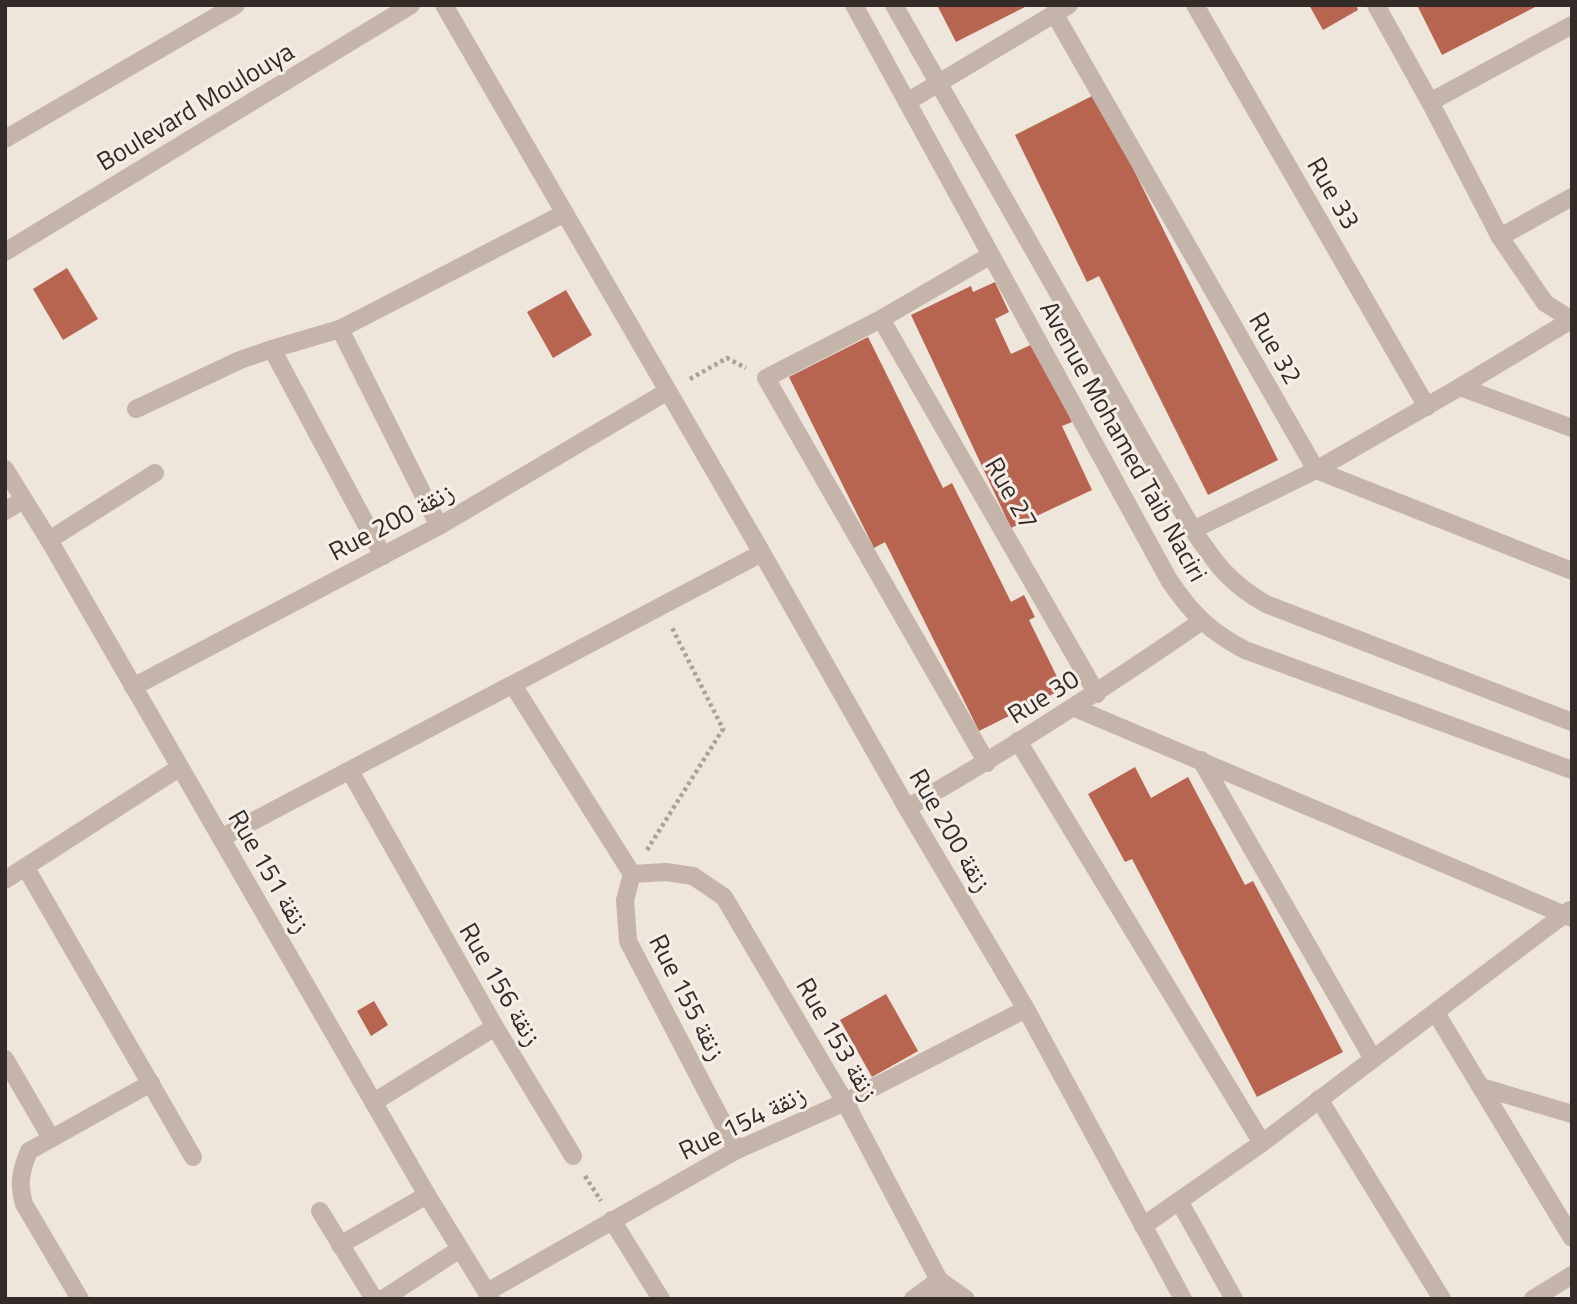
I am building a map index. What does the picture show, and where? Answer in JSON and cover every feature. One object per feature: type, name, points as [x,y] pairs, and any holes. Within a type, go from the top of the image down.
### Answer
[{"type":"street","points":[[5,139],[236,5]]},
{"type":"street","name":"Boulevard Moulouya","points":[[5,251],[411,5]]},
{"type":"street","name":"Rue 200 زنقة","points":[[444,5],[907,808],[1026,1009],[1183,1299]]},
{"type":"street","name":"Avenue Mohamed Taib Naciri","points":[[854,5],[1168,580],[1186,605],[1219,637],[1245,650],[1572,770]]},
{"type":"street","name":"Avenue Mohamed Taib Naciri","points":[[894,5],[1193,530],[1220,570],[1242,591],[1266,604],[1572,722]]},
{"type":"street","name":"Rue 33","points":[[1195,5],[1427,407]]},
{"type":"street","points":[[1193,530],[1316,470],[1571,320],[1545,303],[1500,237],[1376,5]]},
{"type":"street","points":[[907,102],[1061,9]]},
{"type":"street","name":"Rue 32","points":[[1061,9],[1316,470]]},
{"type":"street","points":[[1430,102],[1572,24]]},
{"type":"street","points":[[1500,237],[1572,197]]},
{"type":"street","points":[[136,409],[240,360],[340,330],[565,213]]},
{"type":"street","points":[[987,763],[766,378],[881,319],[991,255]]},
{"type":"street","name":"Rue 27","points":[[881,319],[1097,694]]},
{"type":"street","points":[[340,330],[439,526]]},
{"type":"street","points":[[272,349],[383,556]]},
{"type":"street","points":[[1460,387],[1572,428]]},
{"type":"street","name":"Rue 200 زنقة","points":[[133,687],[439,526],[668,391]]},
{"type":"street","name":"Rue 151 زنقة","points":[[5,469],[49,540],[427,1195],[489,1296]]},
{"type":"street","points":[[1316,470],[1572,570]]},
{"type":"street","points":[[49,540],[155,473]]},
{"type":"street","points":[[5,512],[23,500]]},
{"type":"street","points":[[221,838],[762,553]]},
{"type":"street","name":"Rue 30","points":[[907,808],[987,763],[1018,741],[1075,708],[1202,621]]},
{"type":"street","points":[[513,685],[632,874]]},
{"type":"street","points":[[1075,708],[1569,914]]},
{"type":"street","points":[[1018,741],[1262,1143]]},
{"type":"street","points":[[1201,760],[1373,1059]]},
{"type":"street","points":[[5,880],[179,768]]},
{"type":"street","name":"Rue 156 زنقة","points":[[350,771],[495,1027],[573,1156]]},
{"type":"street","points":[[26,868],[193,1157]]},
{"type":"street","name":"Rue 153 زنقة","points":[[632,874],[666,872],[693,876],[724,897],[845,1101],[939,1280],[940,1299]]},
{"type":"street","name":"Rue 155 زنقة","points":[[632,874],[625,900],[628,941],[737,1150]]},
{"type":"street","points":[[1143,1226],[1262,1143],[1569,914]]},
{"type":"street","name":"Rue 154 زنقة","points":[[489,1296],[612,1220],[737,1150],[845,1101],[1026,1009]]},
{"type":"street","points":[[1436,1013],[1572,1238]]},
{"type":"street","points":[[374,1102],[495,1027]]},
{"type":"street","points":[[5,1059],[51,1138]]},
{"type":"street","points":[[80,1299],[24,1204],[20,1188],[22,1168],[29,1151],[151,1083]]},
{"type":"street","points":[[1481,1087],[1572,1114]]},
{"type":"street","points":[[1319,1098],[1442,1299]]},
{"type":"street","points":[[340,1245],[427,1195]]},
{"type":"street","points":[[1179,1201],[1234,1299]]},
{"type":"street","points":[[320,1212],[374,1299]]},
{"type":"street","points":[[612,1220],[661,1299]]},
{"type":"street","points":[[383,1299],[460,1249]]},
{"type":"street","points":[[1533,1299],[1572,1275]]},
{"type":"street","points":[[913,1299],[939,1280],[966,1299]]},
{"type":"path","points":[[668,391],[727,358],[766,378]]},
{"type":"path","points":[[632,874],[723,729],[661,605]]},
{"type":"path","points":[[573,1156],[612,1220]]},
{"type":"building","points":[[937,5],[1029,5],[956,42]]},
{"type":"building","points":[[1309,5],[1356,5],[1358,10],[1323,30]]},
{"type":"building","points":[[1417,5],[1539,5],[1442,55]]},
{"type":"building","points":[[1096,94],[1278,460],[1208,495],[1099,276],[1087,282],[1015,135]]},
{"type":"building","points":[[67,268],[98,319],[63,340],[33,289]]},
{"type":"building","points":[[995,282],[1009,312],[995,319],[1011,354],[1035,343],[1072,422],[1062,426],[1092,490],[1011,528],[911,315],[971,286],[973,292]]},
{"type":"building","points":[[566,290],[592,335],[553,358],[527,312]]},
{"type":"building","points":[[868,337],[943,488],[952,483],[1011,602],[1024,595],[1035,617],[1029,620],[1063,689],[979,731],[885,542],[874,548],[789,377]]},
{"type":"building","points":[[1135,767],[1151,798],[1188,777],[1245,885],[1253,881],[1343,1052],[1257,1097],[1132,859],[1125,862],[1088,794]]},
{"type":"building","points":[[886,994],[918,1051],[872,1077],[840,1020]]},
{"type":"building","points":[[374,1001],[388,1025],[371,1036],[357,1011]]}]
